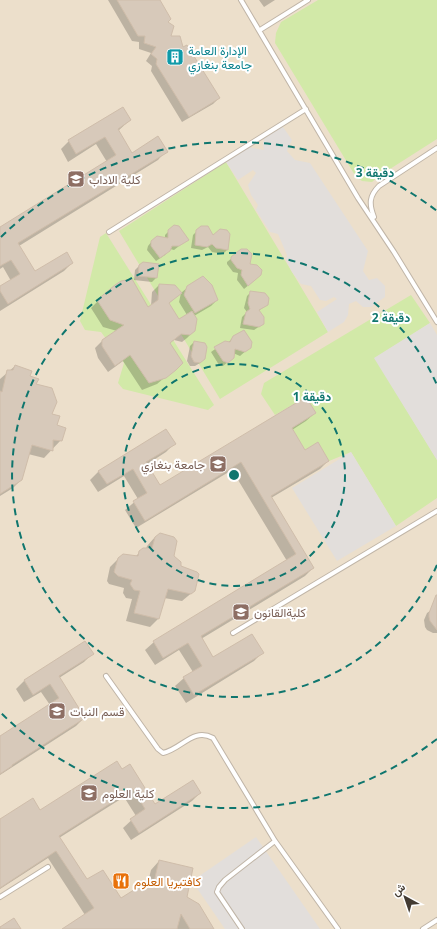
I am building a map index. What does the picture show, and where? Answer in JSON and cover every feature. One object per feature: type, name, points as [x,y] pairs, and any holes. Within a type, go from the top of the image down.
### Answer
[{"type":"lane","points":[[241,0],[358,198],[376,223],[437,322]]},
{"type":"lane","points":[[260,30],[308,0]]},
{"type":"lane","points":[[109,232],[306,109]]},
{"type":"lane","points":[[376,223],[371,208],[370,199],[374,191],[379,186],[437,148]]},
{"type":"lane","points":[[233,633],[437,510]]},
{"type":"lane","points":[[106,676],[158,749],[163,753],[170,752],[196,735],[206,735],[213,738],[275,841],[338,929]]},
{"type":"lane","points":[[242,929],[217,892],[225,880],[275,841]]},
{"type":"lane","points":[[0,897],[48,867]]},
{"type":"lane","points":[[423,929],[437,920]]},
{"type":"shaded area","name":"جامعة بنغازي","points":[[0,0],[437,0],[437,929],[0,929]]},
{"type":"shaded area","points":[[281,124],[292,140],[287,151],[295,160],[310,163],[368,251],[363,271],[369,280],[377,278],[385,286],[385,297],[371,307],[363,307],[356,301],[349,304],[348,315],[344,322],[328,332],[317,312],[337,299],[334,297],[326,301],[320,300],[311,286],[301,284],[292,272],[286,260],[287,255],[278,234],[270,232],[256,210],[258,205],[251,195],[248,185],[256,173],[253,170],[238,180],[226,162],[248,147],[264,150],[264,138]]},
{"type":"shaded area","points":[[430,323],[437,335],[437,460],[374,358]]},
{"type":"shaded area","points":[[351,452],[396,526],[337,561],[292,488]]},
{"type":"shaded area","points":[[256,837],[320,929],[225,929],[192,881]]},
{"type":"green space","points":[[318,0],[437,0],[437,139],[372,182],[362,181],[356,177],[275,43],[276,33],[281,22]]},
{"type":"green space","points":[[226,162],[328,332],[220,399],[119,231]]},
{"type":"green space","points":[[106,233],[214,405],[208,410],[123,389],[118,383],[124,363],[101,332],[85,330],[80,321],[100,237]]},
{"type":"green space","points":[[411,295],[430,323],[375,358],[437,460],[437,498],[396,526],[351,452],[329,461],[318,442],[305,450],[292,428],[316,413],[306,397],[275,415],[261,394],[264,383]]},
{"type":"building","name":"الإدارة العامة جامعة بنغازي","points":[[117,0],[160,0],[171,19],[168,22],[174,26],[171,36],[180,36],[183,47],[187,45],[220,98],[189,117],[156,64],[157,59],[151,54],[156,47],[144,43],[145,36],[138,36]]},
{"type":"building","points":[[123,107],[131,120],[118,129],[132,153],[158,136],[168,152],[18,243],[35,271],[67,252],[73,263],[8,304],[0,291],[0,286],[20,274],[11,260],[0,266],[0,227],[116,155],[105,137],[76,154],[68,140]]},
{"type":"building","points":[[174,225],[179,226],[189,240],[179,246],[172,246],[170,251],[160,258],[151,246],[151,241],[157,236],[168,238],[168,230]]},
{"type":"building","points":[[201,226],[208,226],[213,235],[220,229],[227,230],[230,234],[228,250],[216,248],[212,244],[207,247],[195,245],[196,230]]},
{"type":"building","points":[[241,249],[247,249],[252,254],[250,264],[257,265],[262,270],[261,275],[248,286],[241,275],[242,270],[237,268],[231,260],[231,257]]},
{"type":"building","points":[[143,262],[159,264],[157,278],[138,276],[139,265]]},
{"type":"building","points":[[203,276],[212,285],[218,300],[195,313],[184,295],[187,286]]},
{"type":"building","points":[[132,279],[148,307],[158,300],[159,284],[175,285],[182,293],[169,303],[179,319],[192,311],[197,319],[195,331],[190,335],[181,334],[170,343],[183,363],[166,378],[149,383],[130,355],[115,366],[102,346],[102,340],[124,325],[110,320],[97,300],[121,281]]},
{"type":"building","points":[[250,291],[265,293],[269,298],[268,305],[259,310],[264,317],[264,324],[259,327],[243,324],[246,312],[250,309],[248,303]]},
{"type":"building","points":[[244,330],[252,342],[251,348],[245,352],[235,349],[234,358],[228,363],[223,361],[214,347],[225,341],[230,342],[233,336]]},
{"type":"building","points":[[194,341],[205,343],[207,347],[205,359],[200,363],[194,362],[191,356]]},
{"type":"building","points":[[15,365],[32,371],[30,376],[39,379],[36,384],[52,388],[57,402],[52,414],[60,416],[57,425],[66,428],[62,441],[53,440],[53,451],[32,445],[22,480],[0,494],[0,391],[2,392],[7,370],[13,370]]},
{"type":"building","points":[[306,397],[316,413],[292,428],[305,450],[318,442],[329,461],[271,496],[314,568],[201,636],[213,657],[252,634],[264,653],[194,695],[183,677],[202,666],[188,643],[163,658],[153,641],[296,554],[241,462],[145,521],[133,501],[147,493],[133,469],[107,484],[98,471],[166,429],[176,444],[146,462],[160,485]]},
{"type":"building","points":[[160,533],[174,537],[177,541],[174,556],[181,562],[181,566],[199,574],[195,591],[191,594],[168,589],[159,619],[134,613],[140,591],[134,590],[130,584],[132,580],[118,576],[114,572],[118,558],[123,554],[138,556],[139,551],[143,548],[152,548],[155,537]]},
{"type":"building","points":[[436,595],[437,630],[430,621],[429,617],[429,613]]},
{"type":"building","points":[[85,641],[94,654],[59,676],[85,718],[0,774],[0,736],[59,698],[50,684],[33,695],[24,680]]},
{"type":"building","points":[[117,761],[122,769],[130,764],[155,804],[193,780],[201,793],[139,833],[130,819],[145,809],[133,789],[59,836],[87,879],[103,870],[121,898],[148,881],[154,882],[159,860],[193,868],[187,897],[199,904],[214,929],[190,929],[181,914],[177,929],[62,929],[94,908],[56,851],[0,888],[0,819],[33,798],[40,810]]},
{"type":"building","points":[[14,918],[21,929],[0,929],[0,927]]},
{"type":"place","name":"الإدارة العامة جامعة بنغازي","points":[[175,57]]},
{"type":"place","name":"كلية الاداب","points":[[76,179]]},
{"type":"place","name":"جامعة بنغازي","points":[[218,464]]},
{"type":"place","name":"كليةالقانون","points":[[241,612]]},
{"type":"place","name":"قسم النبات","points":[[57,711]]},
{"type":"place","name":"كلية العلوم","points":[[89,793]]},
{"type":"place","name":"كافتيريا العلوم","points":[[121,881]]}]
